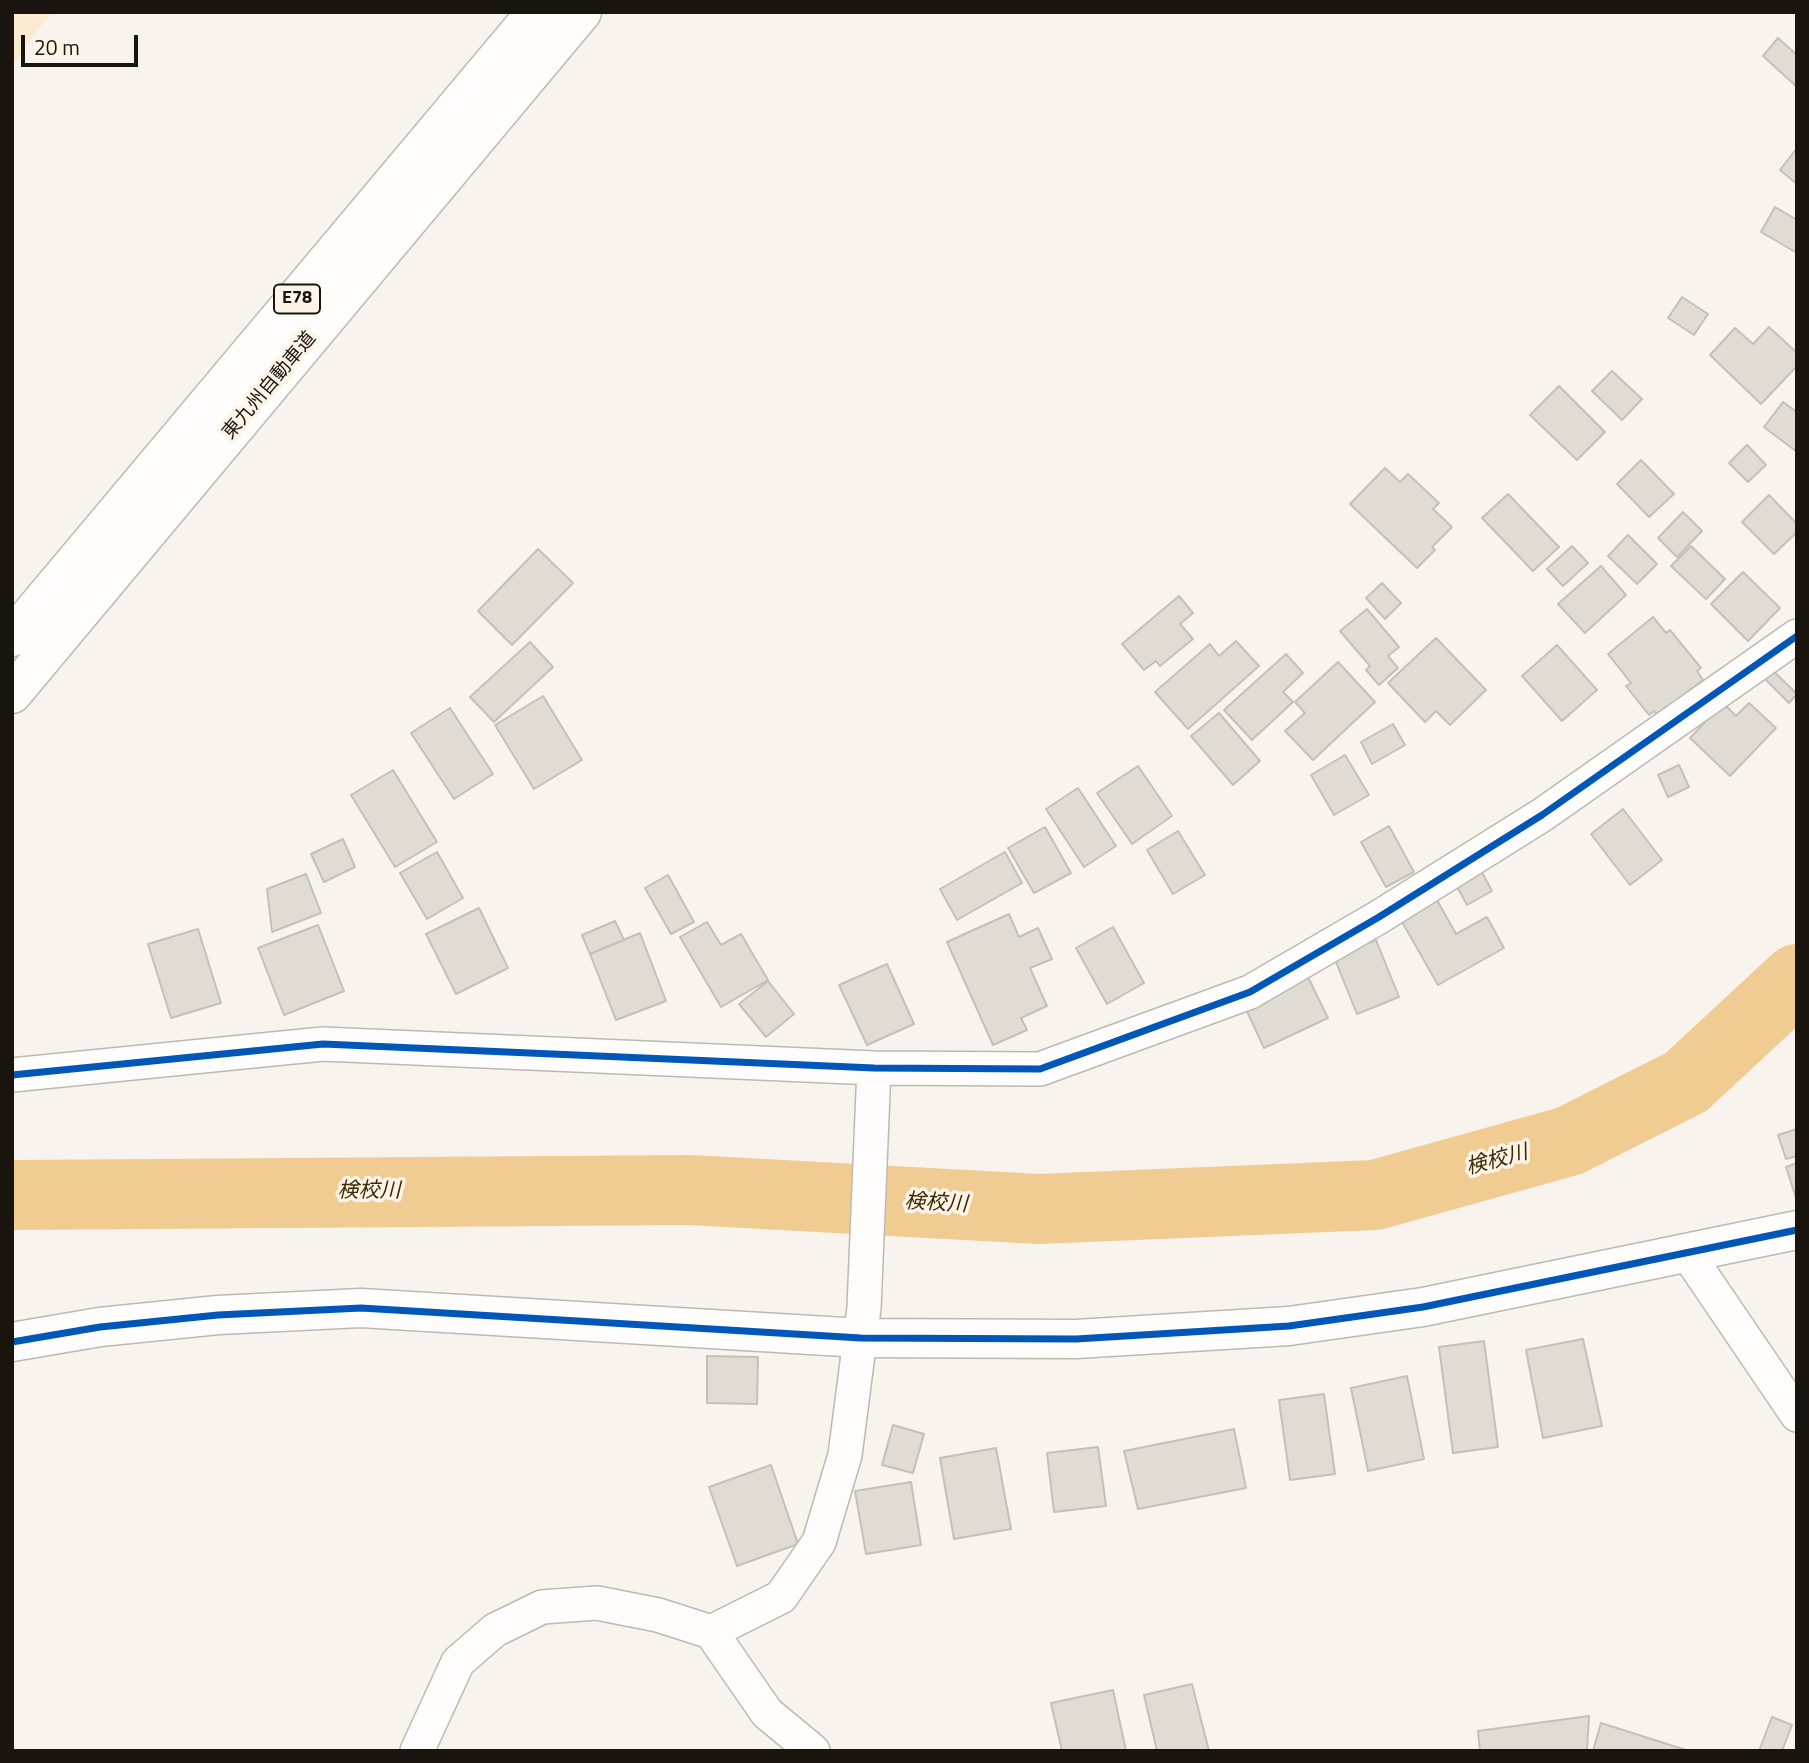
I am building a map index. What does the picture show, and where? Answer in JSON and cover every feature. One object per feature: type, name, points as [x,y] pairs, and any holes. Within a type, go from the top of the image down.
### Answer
[{"type":"main road","name":"東九州自動車道","points":[[12,637],[536,12]]},
{"type":"main road","name":"東九州自動車道","points":[[12,694],[582,12]]},
{"type":"main road","points":[[12,1342],[100,1327],[218,1315],[361,1308],[862,1323],[1076,1339],[1289,1326],[1423,1307],[1797,1230]]},
{"type":"street","points":[[12,1075],[323,1044],[874,1068],[1040,1069],[1250,992],[1380,917],[1542,815],[1797,636]]},
{"type":"street","points":[[711,1632],[781,1597],[819,1542],[845,1455],[862,1323],[874,1068]]},
{"type":"street","points":[[1687,1253],[1797,1415]]},
{"type":"street","points":[[417,1751],[458,1662],[495,1629],[542,1607],[597,1603],[658,1615],[711,1632],[767,1713],[813,1751]]},
{"type":"shaded area","points":[[12,12],[52,12],[12,65]]},
{"type":"building","points":[[1778,38],[1797,55],[1797,87],[1763,56]]},
{"type":"building","points":[[1797,148],[1797,184],[1780,170]]},
{"type":"building","points":[[1775,207],[1797,220],[1797,253],[1761,232]]},
{"type":"building","points":[[1682,297],[1708,314],[1694,335],[1668,318]]},
{"type":"building","points":[[1769,327],[1797,353],[1797,366],[1761,404],[1710,355],[1735,328],[1753,344]]},
{"type":"building","points":[[1612,371],[1642,399],[1622,420],[1592,391]]},
{"type":"building","points":[[1559,386],[1605,432],[1577,460],[1530,415]]},
{"type":"building","points":[[1783,402],[1797,412],[1797,452],[1764,427]]},
{"type":"building","points":[[1747,445],[1766,465],[1748,482],[1729,463]]},
{"type":"building","points":[[1641,460],[1674,494],[1649,517],[1617,484]]},
{"type":"building","points":[[1385,468],[1400,482],[1408,474],[1439,503],[1433,509],[1452,527],[1432,547],[1435,550],[1417,568],[1350,504]]},
{"type":"building","points":[[1508,494],[1559,547],[1533,571],[1482,518]]},
{"type":"building","points":[[1769,495],[1797,524],[1797,532],[1774,554],[1742,522]]},
{"type":"building","points":[[1683,512],[1702,531],[1677,557],[1658,538]]},
{"type":"building","points":[[1628,535],[1657,564],[1637,584],[1608,556]]},
{"type":"building","points":[[1572,546],[1588,563],[1563,586],[1547,569]]},
{"type":"building","points":[[1691,546],[1725,579],[1706,599],[1671,566]]},
{"type":"building","points":[[538,549],[573,583],[512,645],[478,611]]},
{"type":"building","points":[[1601,566],[1626,595],[1585,633],[1558,604]]},
{"type":"building","points":[[1743,572],[1780,608],[1748,641],[1711,604]]},
{"type":"building","points":[[1382,583],[1401,603],[1385,619],[1366,598]]},
{"type":"building","points":[[1179,596],[1193,613],[1180,624],[1193,639],[1160,666],[1156,661],[1144,670],[1122,644]]},
{"type":"building","points":[[1367,609],[1399,647],[1388,656],[1398,668],[1379,685],[1366,670],[1370,666],[1340,631]]},
{"type":"building","points":[[1653,617],[1666,633],[1670,630],[1701,668],[1697,671],[1703,680],[1658,716],[1654,711],[1649,715],[1626,686],[1631,683],[1608,654]]},
{"type":"building","points":[[1436,638],[1486,690],[1450,725],[1436,711],[1425,722],[1388,683]]},
{"type":"building","points":[[1236,641],[1259,666],[1188,729],[1155,692],[1210,644],[1219,656]]},
{"type":"building","points":[[530,642],[553,667],[494,722],[470,697]]},
{"type":"building","points":[[1557,645],[1597,690],[1562,721],[1522,676]]},
{"type":"building","points":[[1286,654],[1303,673],[1283,692],[1293,702],[1252,740],[1224,710]]},
{"type":"building","points":[[1338,662],[1375,702],[1313,760],[1285,731],[1305,713],[1295,702]]},
{"type":"building","points":[[1767,665],[1797,694],[1789,703],[1759,673]]},
{"type":"building","points":[[543,696],[582,760],[534,789],[495,725]]},
{"type":"building","points":[[1723,703],[1736,716],[1749,703],[1776,728],[1730,776],[1690,738]]},
{"type":"building","points":[[450,708],[493,774],[454,799],[411,733]]},
{"type":"building","points":[[1219,713],[1260,761],[1233,785],[1191,736]]},
{"type":"building","points":[[1393,724],[1405,745],[1372,764],[1361,742]]},
{"type":"building","points":[[1345,755],[1369,795],[1334,815],[1311,775]]},
{"type":"building","points":[[1679,765],[1689,787],[1668,797],[1658,775]]},
{"type":"building","points":[[1138,766],[1172,816],[1132,844],[1097,793]]},
{"type":"building","points":[[393,770],[437,842],[395,867],[351,795]]},
{"type":"building","points":[[1078,788],[1116,846],[1084,867],[1046,809]]},
{"type":"building","points":[[1623,809],[1662,860],[1630,885],[1591,834]]},
{"type":"building","points":[[1389,826],[1414,872],[1386,887],[1361,842]]},
{"type":"building","points":[[1045,827],[1071,873],[1034,893],[1008,848]]},
{"type":"building","points":[[1178,831],[1205,875],[1173,894],[1147,850]]},
{"type":"building","points":[[343,839],[355,867],[324,882],[311,854]]},
{"type":"building","points":[[437,852],[463,898],[427,919],[400,873]]},
{"type":"building","points":[[1005,852],[1022,883],[957,920],[940,889]]},
{"type":"building","points":[[1478,865],[1492,891],[1467,905],[1453,879]]},
{"type":"building","points":[[306,874],[321,913],[272,932],[267,889]]},
{"type":"building","points":[[668,875],[694,922],[671,934],[645,888]]},
{"type":"building","points":[[1433,893],[1456,934],[1487,917],[1504,948],[1438,985],[1397,913]]},
{"type":"building","points":[[479,908],[508,968],[456,994],[426,934]]},
{"type":"building","points":[[1009,914],[1019,937],[1038,928],[1052,959],[1030,968],[1047,1006],[1021,1018],[1027,1030],[993,1045],[947,942]]},
{"type":"building","points":[[615,921],[624,940],[590,954],[582,935]]},
{"type":"building","points":[[707,922],[721,945],[741,934],[768,980],[721,1007],[680,937]]},
{"type":"building","points":[[318,925],[344,991],[284,1015],[258,948]]},
{"type":"building","points":[[1113,927],[1144,983],[1107,1004],[1076,948]]},
{"type":"building","points":[[198,929],[221,1003],[171,1018],[148,944]]},
{"type":"building","points":[[640,933],[666,1001],[616,1020],[590,954]]},
{"type":"building","points":[[1376,940],[1399,997],[1357,1014],[1334,957]]},
{"type":"building","points":[[887,964],[914,1024],[867,1045],[839,985]]},
{"type":"building","points":[[1306,973],[1328,1018],[1264,1048],[1243,1003]]},
{"type":"building","points":[[768,981],[794,1014],[766,1037],[739,1004]]},
{"type":"building","points":[[1797,1129],[1797,1156],[1786,1159],[1778,1135]]},
{"type":"building","points":[[1797,1163],[1797,1201],[1786,1167]]},
{"type":"building","points":[[1583,1339],[1602,1426],[1543,1438],[1526,1350]]},
{"type":"building","points":[[1484,1341],[1498,1447],[1453,1453],[1439,1347]]},
{"type":"building","points":[[707,1356],[758,1357],[757,1404],[707,1403]]},
{"type":"building","points":[[1407,1376],[1424,1459],[1368,1471],[1351,1388]]},
{"type":"building","points":[[1324,1394],[1335,1474],[1290,1480],[1279,1400]]},
{"type":"building","points":[[893,1425],[924,1434],[913,1473],[882,1465]]},
{"type":"building","points":[[1234,1429],[1246,1488],[1138,1509],[1124,1451]]},
{"type":"building","points":[[1098,1447],[1106,1506],[1054,1512],[1047,1453]]},
{"type":"building","points":[[996,1448],[1011,1529],[954,1539],[940,1458]]},
{"type":"building","points":[[771,1465],[798,1544],[737,1566],[709,1487]]},
{"type":"building","points":[[911,1482],[921,1545],[866,1554],[855,1491]]},
{"type":"building","points":[[1192,1684],[1209,1751],[1157,1751],[1144,1695]]},
{"type":"building","points":[[1113,1690],[1126,1751],[1062,1751],[1051,1703]]},
{"type":"building","points":[[1589,1716],[1587,1751],[1480,1751],[1478,1731]]},
{"type":"building","points":[[1772,1717],[1792,1725],[1782,1751],[1759,1751]]},
{"type":"building","points":[[1601,1723],[1689,1751],[1593,1751]]},
{"type":"waterway","name":"検校川","points":[[12,1195],[690,1190],[1039,1209],[1375,1195],[1569,1141],[1686,1082],[1797,979]]},
{"type":"cycle path","points":[[12,1075],[323,1044],[874,1068],[1040,1069],[1250,992],[1379,917],[1542,815],[1797,636]]},
{"type":"cycle path","points":[[12,1342],[100,1327],[218,1315],[361,1308],[861,1338],[1076,1339],[1289,1326],[1423,1307],[1797,1230]]}]
